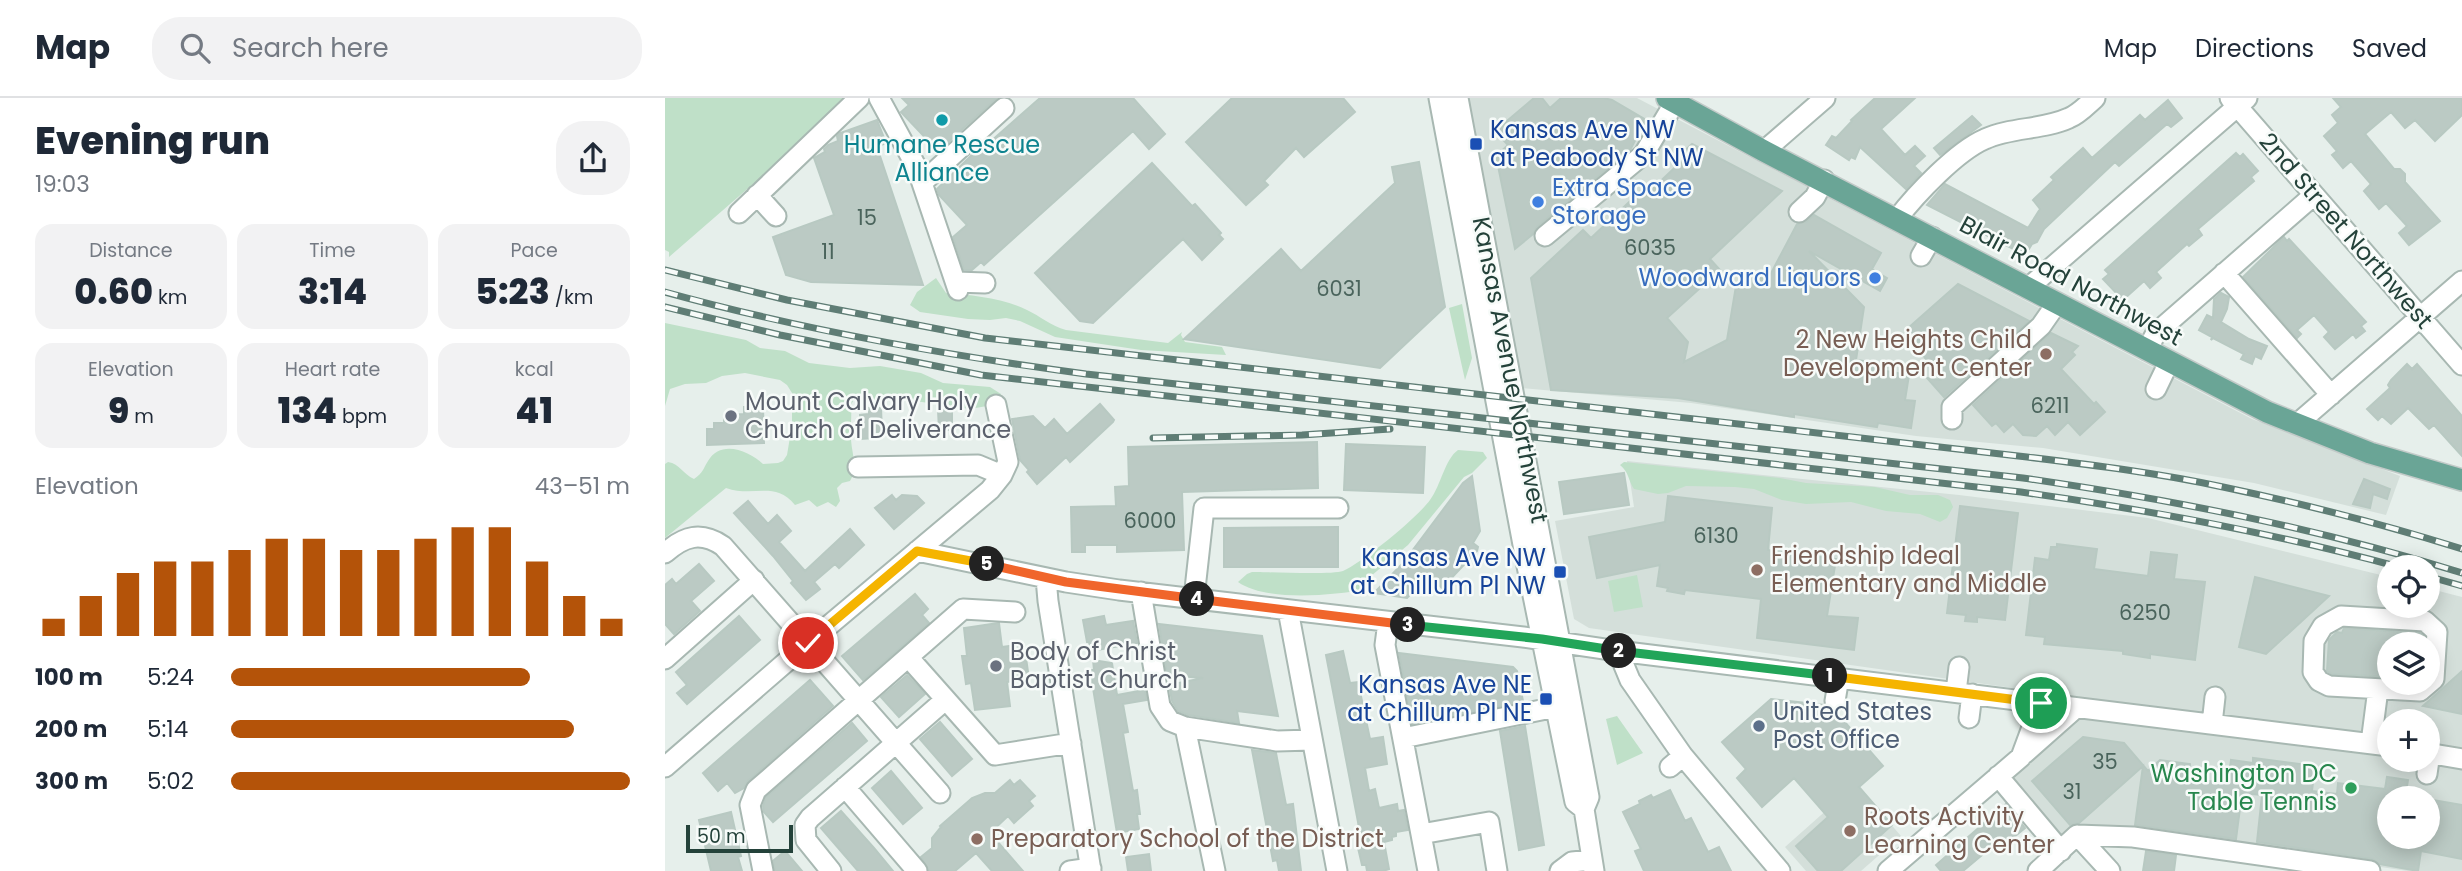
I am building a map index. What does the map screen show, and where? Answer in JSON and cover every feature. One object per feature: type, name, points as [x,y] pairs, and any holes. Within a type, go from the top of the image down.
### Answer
[{"type":"main road","name":"Blair Road Northwest","points":[[1671,100],[1897,219],[1927,247],[2028,288],[2169,362],[2297,424],[2394,461],[2462,480]]},
{"type":"street","points":[[739,213],[859,98]]},
{"type":"street","points":[[879,98],[917,168],[957,286],[985,283]]},
{"type":"street","name":"Kansas Avenue Northwest","points":[[1439,98],[1438,130],[1500,425],[1521,568],[1551,641]]},
{"type":"street","points":[[1764,151],[1825,98]]},
{"type":"street","points":[[1897,219],[1919,191],[1972,145],[1988,137],[2071,118],[2095,98]]},
{"type":"street","points":[[1545,236],[1644,154],[1671,100]]},
{"type":"street","points":[[2028,288],[2238,101]]},
{"type":"street","name":"2nd Street Northwest","points":[[2238,101],[2314,195],[2462,365]]},
{"type":"street","name":"Kansas Avenue Northwest","points":[[1465,105],[1551,641]]},
{"type":"street","points":[[922,183],[1004,108]]},
{"type":"street","points":[[1799,212],[1815,197],[1824,180]]},
{"type":"street","points":[[757,195],[776,216]]},
{"type":"street","points":[[2147,350],[2155,333],[2314,195]]},
{"type":"street","points":[[2224,273],[2331,395]]},
{"type":"street","points":[[2297,424],[2462,281]]},
{"type":"street","points":[[1952,419],[1952,407],[2041,326],[2057,303]]},
{"type":"street","points":[[2156,389],[2169,362]]},
{"type":"street","points":[[665,767],[990,490],[1008,462],[996,405]]},
{"type":"street","points":[[858,467],[978,465],[1002,475]]},
{"type":"street","points":[[1193,598],[1204,508],[1338,508]]},
{"type":"street","points":[[665,553],[679,541],[693,536],[717,542],[754,580],[940,793]]},
{"type":"street","points":[[917,551],[1046,578],[1141,593],[1388,622],[1454,621],[1551,641],[1618,651],[1669,648],[1731,665],[1964,693],[2014,691],[2058,701],[2175,713],[2212,724],[2376,750],[2378,695]]},
{"type":"street","points":[[1046,578],[1091,870],[1070,871]]},
{"type":"street","points":[[665,659],[754,580]]},
{"type":"street","points":[[1141,593],[1160,706],[1170,722],[1185,727],[1277,741],[1312,740]]},
{"type":"street","points":[[763,871],[750,805],[756,790],[963,610],[1015,612]]},
{"type":"street","points":[[1288,610],[1337,871]]},
{"type":"street","points":[[2341,616],[2425,621],[2437,632],[2434,679],[2420,691],[2378,689],[2329,687],[2319,681],[2313,673],[2314,641],[2323,626],[2341,616]]},
{"type":"street","points":[[1388,622],[1385,645],[1428,871]]},
{"type":"street","points":[[1551,641],[1556,707],[1575,802],[1593,803]]},
{"type":"street","points":[[1551,641],[1589,797],[1593,803],[1593,865],[1572,862],[1560,871]]},
{"type":"street","points":[[1618,651],[1623,668],[1677,762],[1780,871]]},
{"type":"street","points":[[909,658],[995,755],[1070,743]]},
{"type":"street","points":[[1959,667],[1969,718]]},
{"type":"street","points":[[1835,701],[1839,677]]},
{"type":"street","points":[[2212,724],[2215,697]]},
{"type":"street","points":[[831,871],[806,840],[804,825],[945,700]]},
{"type":"street","points":[[1888,871],[2021,757],[2058,701]]},
{"type":"street","points":[[2021,757],[2058,701]]},
{"type":"street","points":[[1403,737],[1556,707]]},
{"type":"street","points":[[1185,727],[1215,871]]},
{"type":"street","points":[[2440,752],[2462,760]]},
{"type":"street","points":[[1999,776],[2061,851]]},
{"type":"street","points":[[845,787],[917,871]]},
{"type":"street","points":[[1421,834],[1489,822],[1497,871]]},
{"type":"street","points":[[2077,835],[2110,871]]},
{"type":"street","points":[[2038,871],[2077,835],[2133,837],[2369,871]]},
{"type":"shaded area","points":[[1467,98],[1637,98],[2252,419],[2400,476],[2386,515],[2254,483],[2043,448],[1916,436],[1691,403],[1521,388]]},
{"type":"shaded area","points":[[1627,461],[1959,495],[2148,518],[2377,574],[2377,618],[2440,618],[2440,591],[2462,597],[2462,871],[2408,871],[2292,854],[2055,835],[2007,782],[2071,722],[2077,697],[1589,628],[1574,619],[1555,521],[1634,507]]},
{"type":"shaded area","name":"Roots Activity Learning Center","points":[[1856,784],[1901,836],[1861,871],[1806,871],[1785,847]]},
{"type":"green space","points":[[665,98],[849,98],[669,257],[669,252],[665,250]]},
{"type":"green space","points":[[936,278],[946,293],[1008,303],[1066,330],[1168,343],[1182,332],[1185,342],[1222,347],[1226,355],[1141,350],[1055,337],[1020,321],[1006,318],[968,319],[920,312],[910,305],[917,292]]},
{"type":"green space","points":[[1462,304],[1472,358],[1465,380],[1449,308]]},
{"type":"green space","points":[[665,323],[746,340],[760,348],[785,351],[809,363],[850,368],[880,366],[921,373],[943,383],[990,387],[1001,394],[1000,400],[970,409],[893,395],[869,404],[854,399],[851,405],[851,440],[854,471],[850,481],[837,488],[840,501],[836,507],[828,502],[817,507],[809,500],[795,505],[779,493],[771,491],[736,491],[726,488],[665,538],[665,464],[668,462],[676,465],[694,479],[720,450],[735,449],[763,464],[783,461],[787,455],[792,425],[792,393],[780,380],[745,373],[670,389],[665,406]]},
{"type":"green space","points":[[1458,450],[1483,452],[1487,458],[1464,477],[1408,545],[1371,576],[1365,590],[1335,594],[1282,595],[1250,588],[1238,582],[1252,572],[1327,573],[1343,571],[1352,566],[1389,539],[1423,508],[1434,494],[1450,460]]},
{"type":"green space","points":[[1624,462],[1806,483],[1875,487],[1910,495],[1938,495],[1950,500],[1953,507],[1947,518],[1940,522],[1920,514],[1886,511],[1851,502],[1806,504],[1782,500],[1754,489],[1735,487],[1686,486],[1658,494],[1634,489],[1620,465]]},
{"type":"green space","points":[[1637,575],[1643,607],[1614,612],[1608,581]]},
{"type":"green space","points":[[1617,716],[1643,753],[1617,765],[1606,719]]},
{"type":"building","name":"Humane Rescue Alliance","points":[[902,98],[997,98],[938,151],[901,112],[909,105]]},
{"type":"building","points":[[1040,98],[1133,98],[1165,134],[1149,149],[1133,131],[984,265],[981,262],[972,270],[964,270],[953,237],[967,225],[939,195],[937,189],[979,148],[981,150]]},
{"type":"building","points":[[1232,98],[1343,98],[1355,112],[1304,157],[1296,148],[1264,181],[1268,185],[1246,205],[1186,142]]},
{"type":"building","name":"Extra Space Storage","points":[[1534,98],[1542,98],[1550,108],[1561,98],[1604,98],[1646,120],[1630,150],[1537,227],[1533,234],[1515,249],[1496,156],[1508,145],[1495,131]]},
{"type":"building","points":[[1875,98],[1915,98],[1881,129],[1905,155],[1915,146],[1925,156],[1914,166],[1921,173],[1906,189],[1860,147],[1855,159],[1851,157],[1849,160],[1826,145],[1832,136],[1836,138]]},
{"type":"building","points":[[2333,98],[2462,98],[2462,115],[2435,141],[2415,120],[2405,128],[2391,112],[2365,134],[2394,169],[2400,169],[2405,174],[2405,182],[2440,221],[2409,245],[2399,233],[2407,226],[2386,203],[2379,209],[2364,191],[2371,184],[2351,161],[2343,168],[2332,155],[2337,151],[2324,136],[2338,123],[2332,115],[2341,107]]},
{"type":"building","points":[[2168,100],[2182,118],[2171,127],[2167,124],[2119,166],[2115,162],[2044,229],[2037,242],[2023,254],[1927,205],[1945,184],[2028,228],[2040,209],[2033,200],[2054,180],[2051,177],[2063,166],[2083,148],[2092,158],[2140,115],[2145,120]]},
{"type":"building","points":[[1972,116],[1981,125],[1940,155],[1934,148]]},
{"type":"building","points":[[877,120],[886,143],[877,147],[923,285],[811,282],[786,275],[773,237],[834,215],[814,158],[825,152],[824,149],[828,145],[838,141],[837,136],[840,133]]},
{"type":"building","points":[[1692,144],[1782,191],[1710,259],[1720,270],[1667,318],[1688,342],[1684,362],[1727,340],[1736,286],[1753,277],[1768,279],[1797,224],[1814,215],[1881,253],[1872,269],[1887,278],[1880,291],[1809,251],[1864,307],[1856,360],[1887,364],[1886,371],[1909,375],[1905,400],[1915,401],[1911,428],[1878,423],[1877,427],[1794,414],[1794,417],[1678,398],[1551,390],[1531,278],[1583,230],[1591,238],[1644,188],[1648,193],[1686,157],[1682,153]]},
{"type":"building","points":[[2236,153],[2240,157],[2243,154],[2258,171],[2251,177],[2254,181],[2198,229],[2202,235],[2189,246],[2187,244],[2156,272],[2161,278],[2150,288],[2144,281],[2124,299],[2120,297],[2103,279],[2109,274],[2105,270]]},
{"type":"building","points":[[1419,162],[1445,307],[1380,368],[1184,339],[1281,249],[1301,271],[1395,183],[1392,167]]},
{"type":"building","points":[[1152,163],[1192,206],[1195,204],[1221,233],[1219,235],[1223,239],[1202,260],[1183,239],[1093,323],[1080,321],[1035,273]]},
{"type":"building","points":[[2284,237],[2287,241],[2289,239],[2366,322],[2361,326],[2365,331],[2356,338],[2353,334],[2335,349],[2324,337],[2329,332],[2314,315],[2297,330],[2301,334],[2297,338],[2243,277]]},
{"type":"building","points":[[1958,284],[2029,321],[1944,397],[1927,378],[1940,380],[1906,330]]},
{"type":"building","points":[[2221,293],[2229,297],[2221,322],[2249,339],[2267,346],[2261,359],[2255,356],[2252,364],[2241,359],[2244,354],[2213,338],[2211,340],[2212,337],[2199,330],[2207,315],[2213,318],[2214,299]]},
{"type":"building","points":[[2051,333],[2078,346],[2072,352],[2075,355],[2061,369],[2105,412],[2080,435],[2068,422],[2055,435],[2047,426],[2036,436],[2023,435],[2013,424],[2004,432],[1996,423],[1992,426],[1973,405]]},
{"type":"building","points":[[2407,364],[2412,369],[2417,364],[2462,416],[2462,456],[2434,425],[2429,429],[2408,408],[2391,424],[2382,416],[2378,420],[2367,409],[2390,388],[2388,385],[2391,380]]},
{"type":"building","points":[[1100,404],[1113,422],[1070,462],[1066,457],[1037,484],[1020,460],[1012,419],[1033,416],[1045,428],[1054,419],[1067,434]]},
{"type":"building","points":[[744,407],[763,407],[764,443],[707,445],[707,429],[714,429],[714,423],[724,423],[724,415],[744,414]]},
{"type":"building","points":[[869,408],[881,408],[882,432],[874,432],[874,438],[861,439],[860,415],[869,414]]},
{"type":"building","points":[[938,410],[952,410],[952,430],[939,430]]},
{"type":"building","points":[[1317,442],[1318,488],[1182,492],[1184,550],[1117,552],[1117,545],[1085,545],[1085,552],[1072,552],[1071,507],[1116,506],[1115,487],[1129,486],[1128,447]]},
{"type":"building","points":[[1346,444],[1425,447],[1423,493],[1344,490]]},
{"type":"building","points":[[1624,473],[1629,505],[1564,514],[1559,482]]},
{"type":"building","points":[[1472,476],[1480,531],[1473,543],[1478,547],[1477,551],[1442,588],[1429,575],[1407,598],[1374,593],[1403,563],[1463,483]]},
{"type":"building","points":[[2364,479],[2390,489],[2387,499],[2373,494],[2370,508],[2353,504]]},
{"type":"building","points":[[892,495],[896,500],[902,495],[917,496],[924,503],[894,529],[875,508]]},
{"type":"building","points":[[1668,496],[1772,508],[1768,550],[1836,559],[1827,616],[1858,618],[1854,650],[1757,638],[1761,599],[1685,590],[1684,594],[1667,591],[1668,588],[1657,586],[1660,565],[1597,578],[1589,537],[1665,522]]},
{"type":"building","points":[[748,501],[768,524],[777,515],[791,531],[779,542],[805,571],[850,529],[864,545],[839,568],[835,564],[814,582],[820,589],[806,600],[773,556],[734,513]]},
{"type":"building","points":[[1960,506],[2018,513],[2005,620],[1977,617],[1977,622],[1965,621],[1966,615],[1947,613]]},
{"type":"building","points":[[1338,527],[1338,567],[1224,567],[1224,528]]},
{"type":"building","points":[[2057,544],[2097,549],[2094,569],[2148,576],[2151,552],[2177,555],[2174,579],[2205,582],[2195,660],[2150,654],[2150,658],[2123,654],[2123,651],[2044,644],[2045,637],[2026,635],[2035,558],[2049,560],[2051,547],[2057,547]]},
{"type":"building","points":[[699,564],[714,581],[691,601],[700,611],[674,634],[665,624],[665,585],[672,579],[676,584]]},
{"type":"building","points":[[2255,577],[2329,596],[2266,654],[2239,647]]},
{"type":"building","points":[[915,594],[928,609],[922,615],[929,623],[863,680],[842,656]]},
{"type":"building","points":[[739,616],[760,640],[687,704],[677,693],[687,685],[676,672]]},
{"type":"building","points":[[1104,616],[1106,625],[1133,621],[1137,643],[1091,651],[1083,620]]},
{"type":"building","name":"Body of Christ Baptist Church","points":[[999,623],[1002,647],[1024,644],[1029,679],[1007,682],[1010,706],[975,710],[971,683],[966,684],[962,656],[967,656],[964,628]]},
{"type":"building","points":[[1159,624],[1262,636],[1278,716],[1237,711],[1239,723],[1178,711],[1172,701],[1169,685],[1203,678],[1167,675]]},
{"type":"building","points":[[2344,628],[2405,632],[2377,632],[2377,676],[2332,674],[2327,671],[2329,640],[2337,632],[2342,633]]},
{"type":"building","points":[[1343,651],[1350,683],[1358,682],[1370,739],[1383,737],[1387,764],[1365,768],[1369,791],[1375,789],[1379,808],[1397,804],[1398,811],[1404,810],[1408,830],[1396,832],[1392,840],[1384,842],[1389,869],[1383,871],[1367,871],[1366,865],[1362,865],[1355,835],[1360,834],[1326,655]]},
{"type":"building","points":[[1399,653],[1513,667],[1517,671],[1523,701],[1412,724]]},
{"type":"building","points":[[1093,660],[1112,663],[1117,695],[1145,690],[1147,700],[1123,704],[1128,732],[1123,733],[1133,791],[1137,790],[1139,829],[1117,833],[1090,670],[1094,670]]},
{"type":"building","points":[[2462,671],[2462,714],[2423,706],[2435,695],[2440,695],[2440,691]]},
{"type":"building","points":[[907,675],[925,694],[899,717],[881,697]]},
{"type":"building","points":[[810,680],[833,706],[748,781],[744,788],[735,793],[727,783],[718,791],[703,773]]},
{"type":"building","points":[[1771,699],[1824,705],[1828,711],[1837,713],[1883,766],[1859,787],[1892,825],[1841,871],[1818,871],[1796,846],[1828,817],[1794,778],[1762,807],[1737,778],[1746,769],[1722,742]]},
{"type":"building","points":[[940,722],[972,759],[952,776],[920,739]]},
{"type":"building","points":[[852,723],[867,741],[773,822],[764,812],[766,797]]},
{"type":"building","points":[[1525,726],[1544,845],[1519,850],[1500,731]]},
{"type":"building","points":[[2083,737],[2124,743],[2148,771],[2160,760],[2190,764],[2189,779],[2228,783],[2231,760],[2253,763],[2253,758],[2315,766],[2312,791],[2337,794],[2338,783],[2377,788],[2377,849],[2440,849],[2440,801],[2462,805],[2462,859],[2421,851],[2418,871],[2380,864],[2372,859],[2257,842],[2262,795],[2242,793],[2236,839],[2135,825],[2143,766],[2079,823],[2070,825],[2032,781]]},
{"type":"building","points":[[1252,750],[1276,753],[1286,805],[1293,804],[1301,871],[1279,871],[1277,860],[1273,861]]},
{"type":"building","points":[[891,771],[922,808],[903,824],[872,788]]},
{"type":"building","points":[[2387,777],[2408,780],[2407,786],[2386,786]]},
{"type":"building","points":[[1010,780],[1014,785],[1020,780],[1035,796],[1029,801],[1033,806],[1014,823],[1008,816],[990,833],[1023,871],[992,871],[976,853],[955,871],[929,871],[921,857],[932,848],[932,838],[940,826],[972,798],[985,793],[995,793]]},
{"type":"building","points":[[1670,790],[1685,821],[1691,818],[1708,852],[1719,847],[1731,871],[1644,871],[1635,851],[1641,849],[1623,812],[1651,795],[1653,798]]},
{"type":"building","points":[[2006,804],[2025,828],[2004,845],[2000,840],[1963,871],[1941,871],[1936,865]]},
{"type":"building","points":[[841,811],[893,871],[858,871],[821,828]]},
{"type":"building","points":[[731,812],[742,871],[711,871],[699,820]]},
{"type":"building","points":[[785,851],[802,871],[775,871],[773,861]]},
{"type":"building","points":[[2146,851],[2176,855],[2174,871],[2143,871]]},
{"type":"building","points":[[1149,854],[1151,871],[1128,871],[1126,857]]},
{"type":"railway","points":[[665,270],[787,300],[985,338],[2150,473],[2313,507],[2462,549]]},
{"type":"railway","points":[[665,292],[874,340],[1086,374],[2023,478],[2245,517],[2353,542],[2462,573]]},
{"type":"railway","points":[[665,307],[780,335],[981,375],[2021,492],[2211,524],[2305,543],[2377,561]]},
{"type":"railway","points":[[1153,438],[1302,435],[1390,429]]},
{"type":"railway","points":[[2440,580],[2462,586]]},
{"type":"place","name":"Humane Rescue Alliance","points":[[942,120]]},
{"type":"place","name":"Kansas Ave NW at Peabody St NW","points":[[1476,144]]},
{"type":"place","name":"Extra Space Storage","points":[[1538,202]]},
{"type":"place","name":"Woodward Liquors","points":[[1875,278]]},
{"type":"place","name":"2 New Heights Child Development Center","points":[[2046,354]]},
{"type":"place","name":"Mount Calvary Holy Church of Deliverance","points":[[731,416]]},
{"type":"place","name":"Friendship Ideal Elementary and Middle","points":[[1757,570]]},
{"type":"place","name":"Kansas Ave NW at Chillum Pl NW","points":[[1560,572]]},
{"type":"place","name":"Body of Christ Baptist Church","points":[[996,666]]},
{"type":"place","name":"Kansas Ave NE at Chillum Pl NE","points":[[1546,699]]},
{"type":"place","name":"United States Post Office","points":[[1759,726]]},
{"type":"place","name":"Washington DC Table Tennis","points":[[2351,788]]},
{"type":"place","name":"Roots Activity Learning Center","points":[[1850,831]]},
{"type":"place","name":"Preparatory School of the District","points":[[977,839]]},
{"type":"route","points":[[808,643],[917,551],[961,558],[1066,582],[1119,590],[1542,639],[1618,651],[2041,703]]}]
